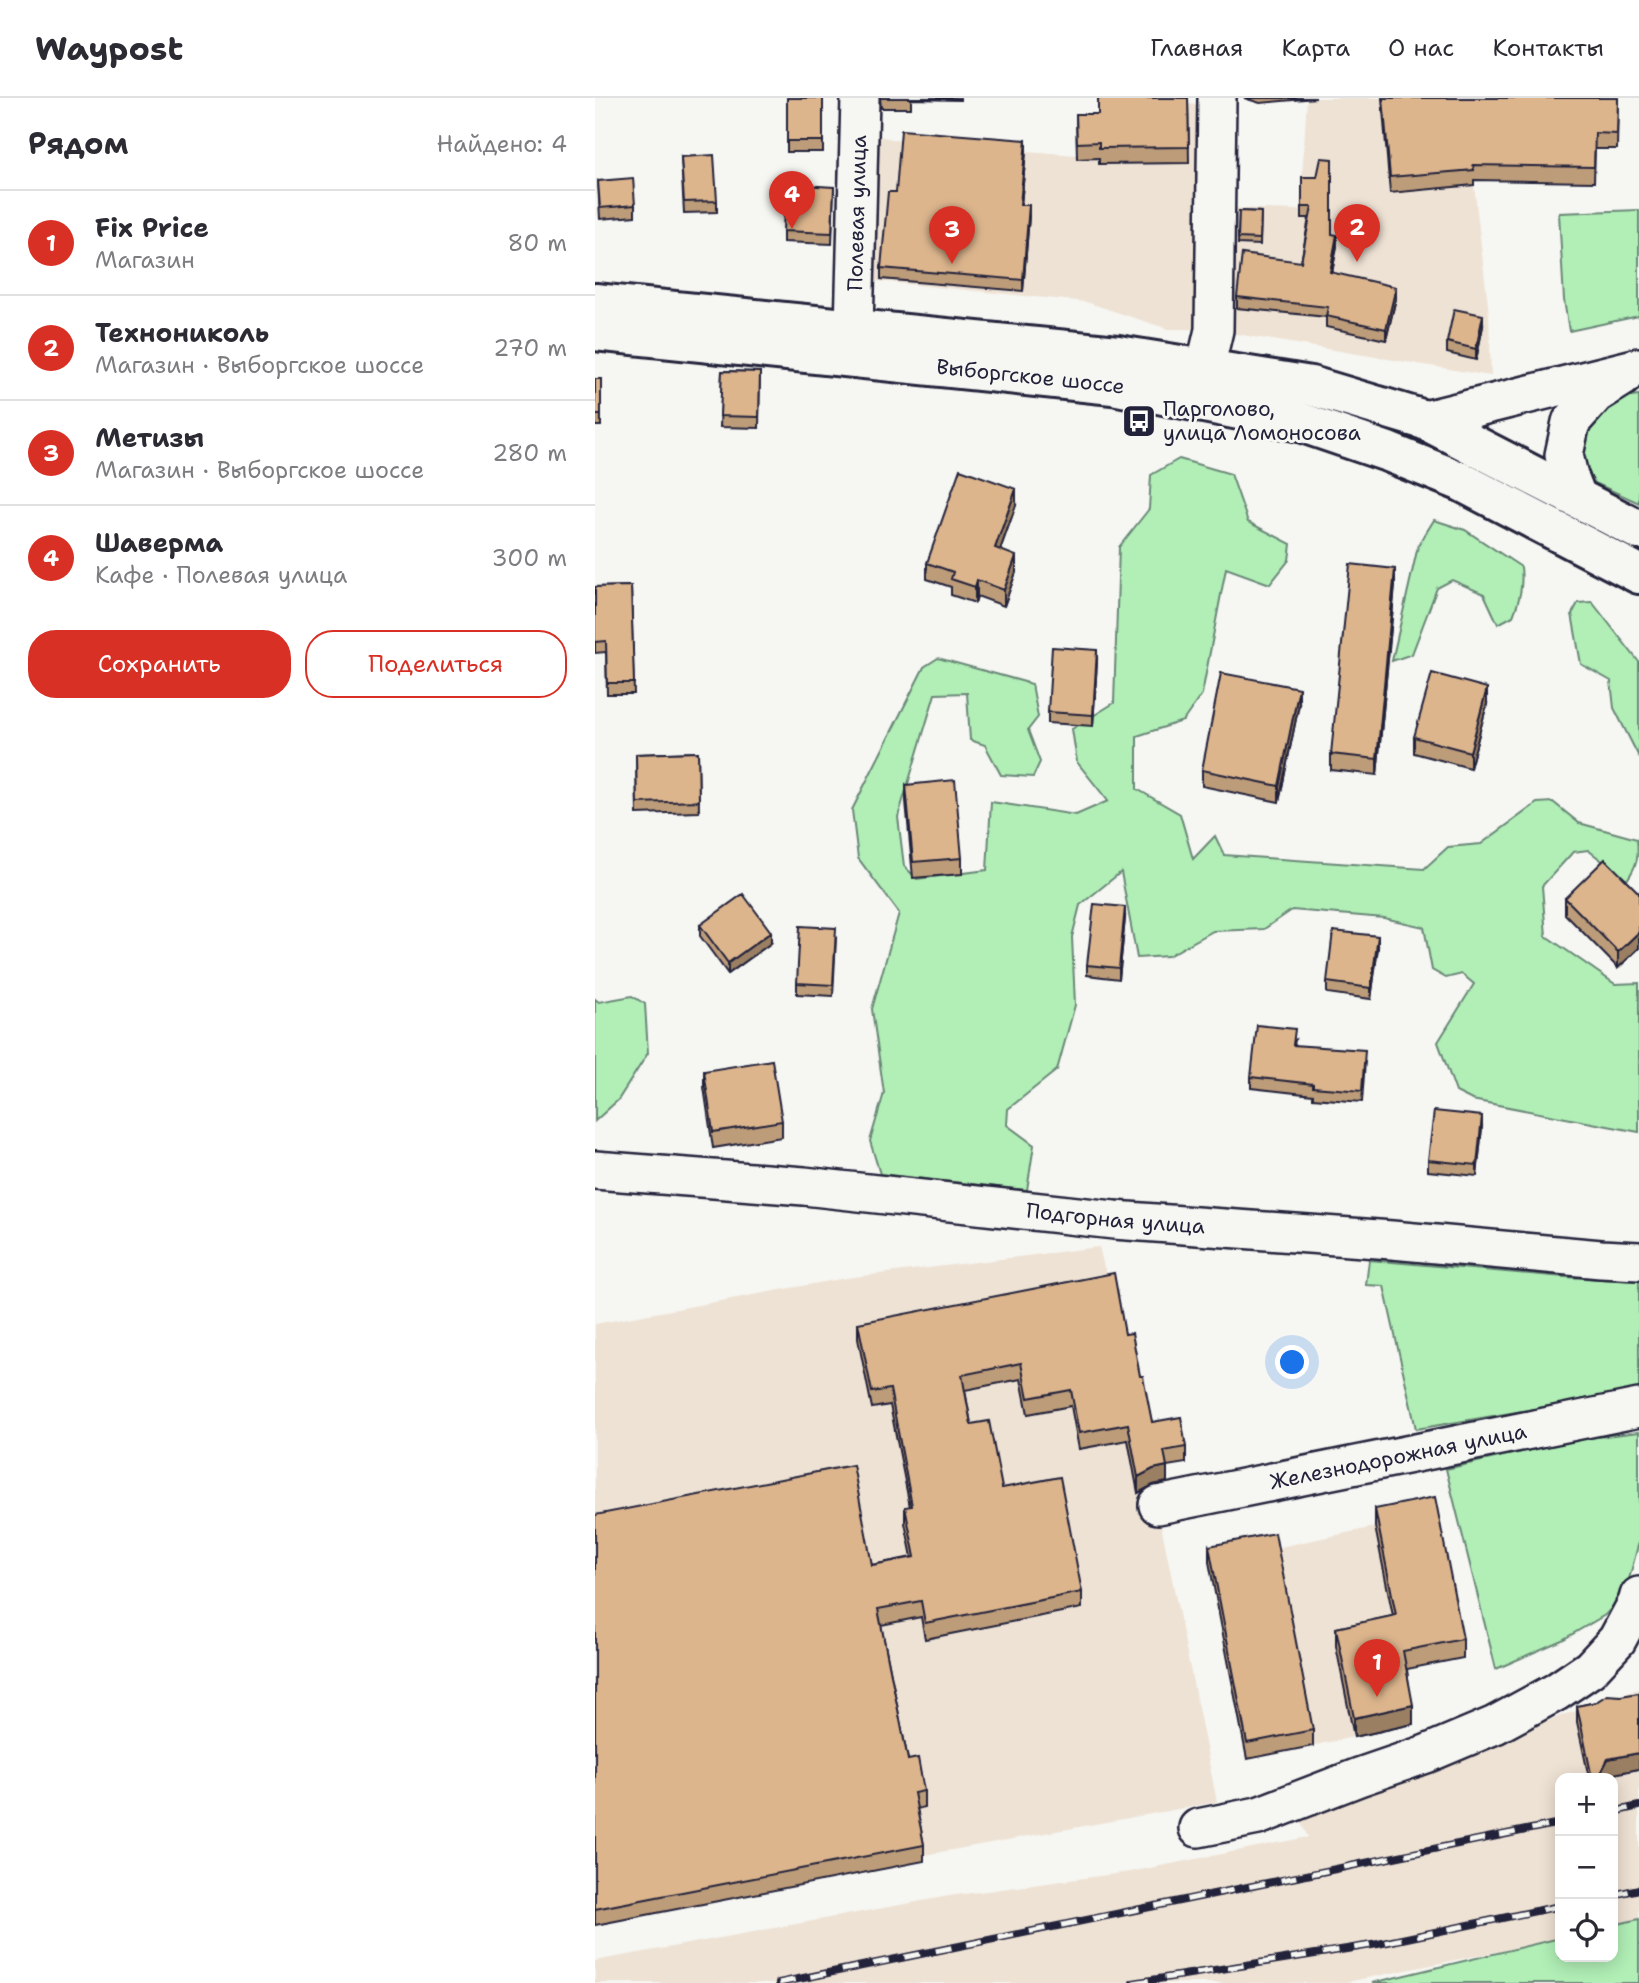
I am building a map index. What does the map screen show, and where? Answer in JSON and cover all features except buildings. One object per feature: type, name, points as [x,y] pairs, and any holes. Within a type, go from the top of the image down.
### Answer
[{"type":"main road","name":"Выборгское шоссе","points":[[595,303],[1104,353],[1311,386],[1425,420],[1639,530]]},
{"type":"main road","name":"Выборгское шоссе","points":[[595,331],[1113,385],[1300,422],[1388,452],[1460,481],[1639,574]]},
{"type":"street","name":"Полевая улица","points":[[855,329],[860,98]]},
{"type":"street","points":[[1205,368],[1214,330],[1217,98]]},
{"type":"street","points":[[1425,420],[1639,367]]},
{"type":"street","points":[[1578,499],[1563,455],[1571,422],[1596,394],[1639,367]]},
{"type":"street","name":"Подгорная улица","points":[[595,1170],[804,1186],[1114,1220],[1639,1261]]},
{"type":"street","name":"Железнодорожная улица","points":[[1158,1504],[1639,1408]]},
{"type":"street","points":[[1198,1828],[1258,1816],[1426,1754],[1495,1725],[1556,1692],[1590,1669],[1617,1640],[1639,1597]]},
{"type":"shaded area","points":[[1307,98],[1466,98],[1489,314],[1491,376],[1230,333],[1230,208],[1300,210]]},
{"type":"shaded area","points":[[1205,104],[1207,329],[1168,329],[1086,302],[867,280],[879,136],[901,141],[1076,155],[1076,130],[1098,130],[1098,108]]},
{"type":"shaded area","points":[[1099,1247],[1114,1289],[1152,1438],[1181,1433],[1186,1463],[1165,1467],[1168,1487],[1154,1490],[1217,1802],[924,1855],[924,1861],[595,1925],[595,1324],[846,1278]]},
{"type":"shaded area","points":[[1375,1527],[1396,1634],[1336,1647],[1354,1737],[1247,1759],[1209,1562]]},
{"type":"shaded area","points":[[1639,1689],[1639,1923],[1618,1927],[1618,1773],[1555,1773],[1555,1940],[1342,1983],[595,1983],[595,1961],[949,1896],[1130,1872],[1308,1837],[1298,1817],[1344,1791]]},
{"type":"green space","points":[[1639,210],[1639,316],[1569,331],[1564,300],[1559,213]]},
{"type":"green space","points":[[1639,395],[1639,503],[1595,483],[1578,460],[1579,439],[1616,398]]},
{"type":"green space","points":[[1179,459],[1231,474],[1248,522],[1291,544],[1289,560],[1270,584],[1226,568],[1202,694],[1183,721],[1137,736],[1137,789],[1180,814],[1193,859],[1215,836],[1224,855],[1424,869],[1448,847],[1481,844],[1537,803],[1553,802],[1579,823],[1637,839],[1637,861],[1627,880],[1588,850],[1573,852],[1542,886],[1546,936],[1615,984],[1639,983],[1639,1132],[1472,1100],[1456,1092],[1438,1042],[1474,984],[1462,974],[1446,978],[1432,970],[1424,927],[1384,918],[1292,910],[1264,929],[1213,931],[1168,956],[1137,958],[1121,872],[1080,905],[1072,937],[1075,1005],[1057,1070],[1008,1109],[1007,1125],[1034,1145],[1027,1190],[880,1174],[870,1141],[884,1093],[872,1009],[899,913],[858,858],[852,810],[924,667],[938,658],[1032,684],[1038,717],[1028,730],[1040,762],[1033,777],[1001,775],[985,745],[970,740],[967,693],[935,694],[898,817],[904,866],[917,879],[987,870],[991,802],[1076,815],[1108,801],[1077,762],[1072,729],[1114,703],[1119,547],[1149,509],[1151,475]]},
{"type":"green space","points":[[1434,520],[1465,530],[1521,567],[1517,604],[1513,616],[1498,624],[1484,594],[1452,580],[1437,588],[1412,654],[1392,661],[1418,546]]},
{"type":"green space","points":[[1592,602],[1639,662],[1639,757],[1614,708],[1611,681],[1581,664],[1572,614],[1578,603]]},
{"type":"green space","points":[[632,996],[645,1004],[648,1053],[618,1100],[595,1121],[595,999],[599,1002]]},
{"type":"green space","points":[[1369,1260],[1639,1281],[1639,1391],[1416,1429],[1384,1286],[1366,1285]]},
{"type":"green space","points":[[1639,1432],[1639,1542],[1625,1594],[1605,1615],[1562,1640],[1496,1669],[1446,1469],[1580,1439]]},
{"type":"green space","points":[[1639,1919],[1639,1983],[1372,1983],[1555,1939],[1555,1962],[1618,1962],[1618,1924]]},
{"type":"railway","points":[[1618,1811],[1639,1806]]},
{"type":"railway","points":[[779,1983],[1555,1824]]},
{"type":"railway","points":[[1618,1894],[1639,1889]]},
{"type":"railway","points":[[1133,1983],[1378,1944],[1555,1907]]},
{"type":"place","name":"Шаверма","points":[[792,229]]},
{"type":"place","name":"Технониколь","points":[[1357,262]]},
{"type":"place","name":"Метизы","points":[[952,264]]},
{"type":"place","name":"Парголово, улица Ломоносова","points":[[1139,421]]},
{"type":"place","name":"Fix Price","points":[[1377,1697]]}]
